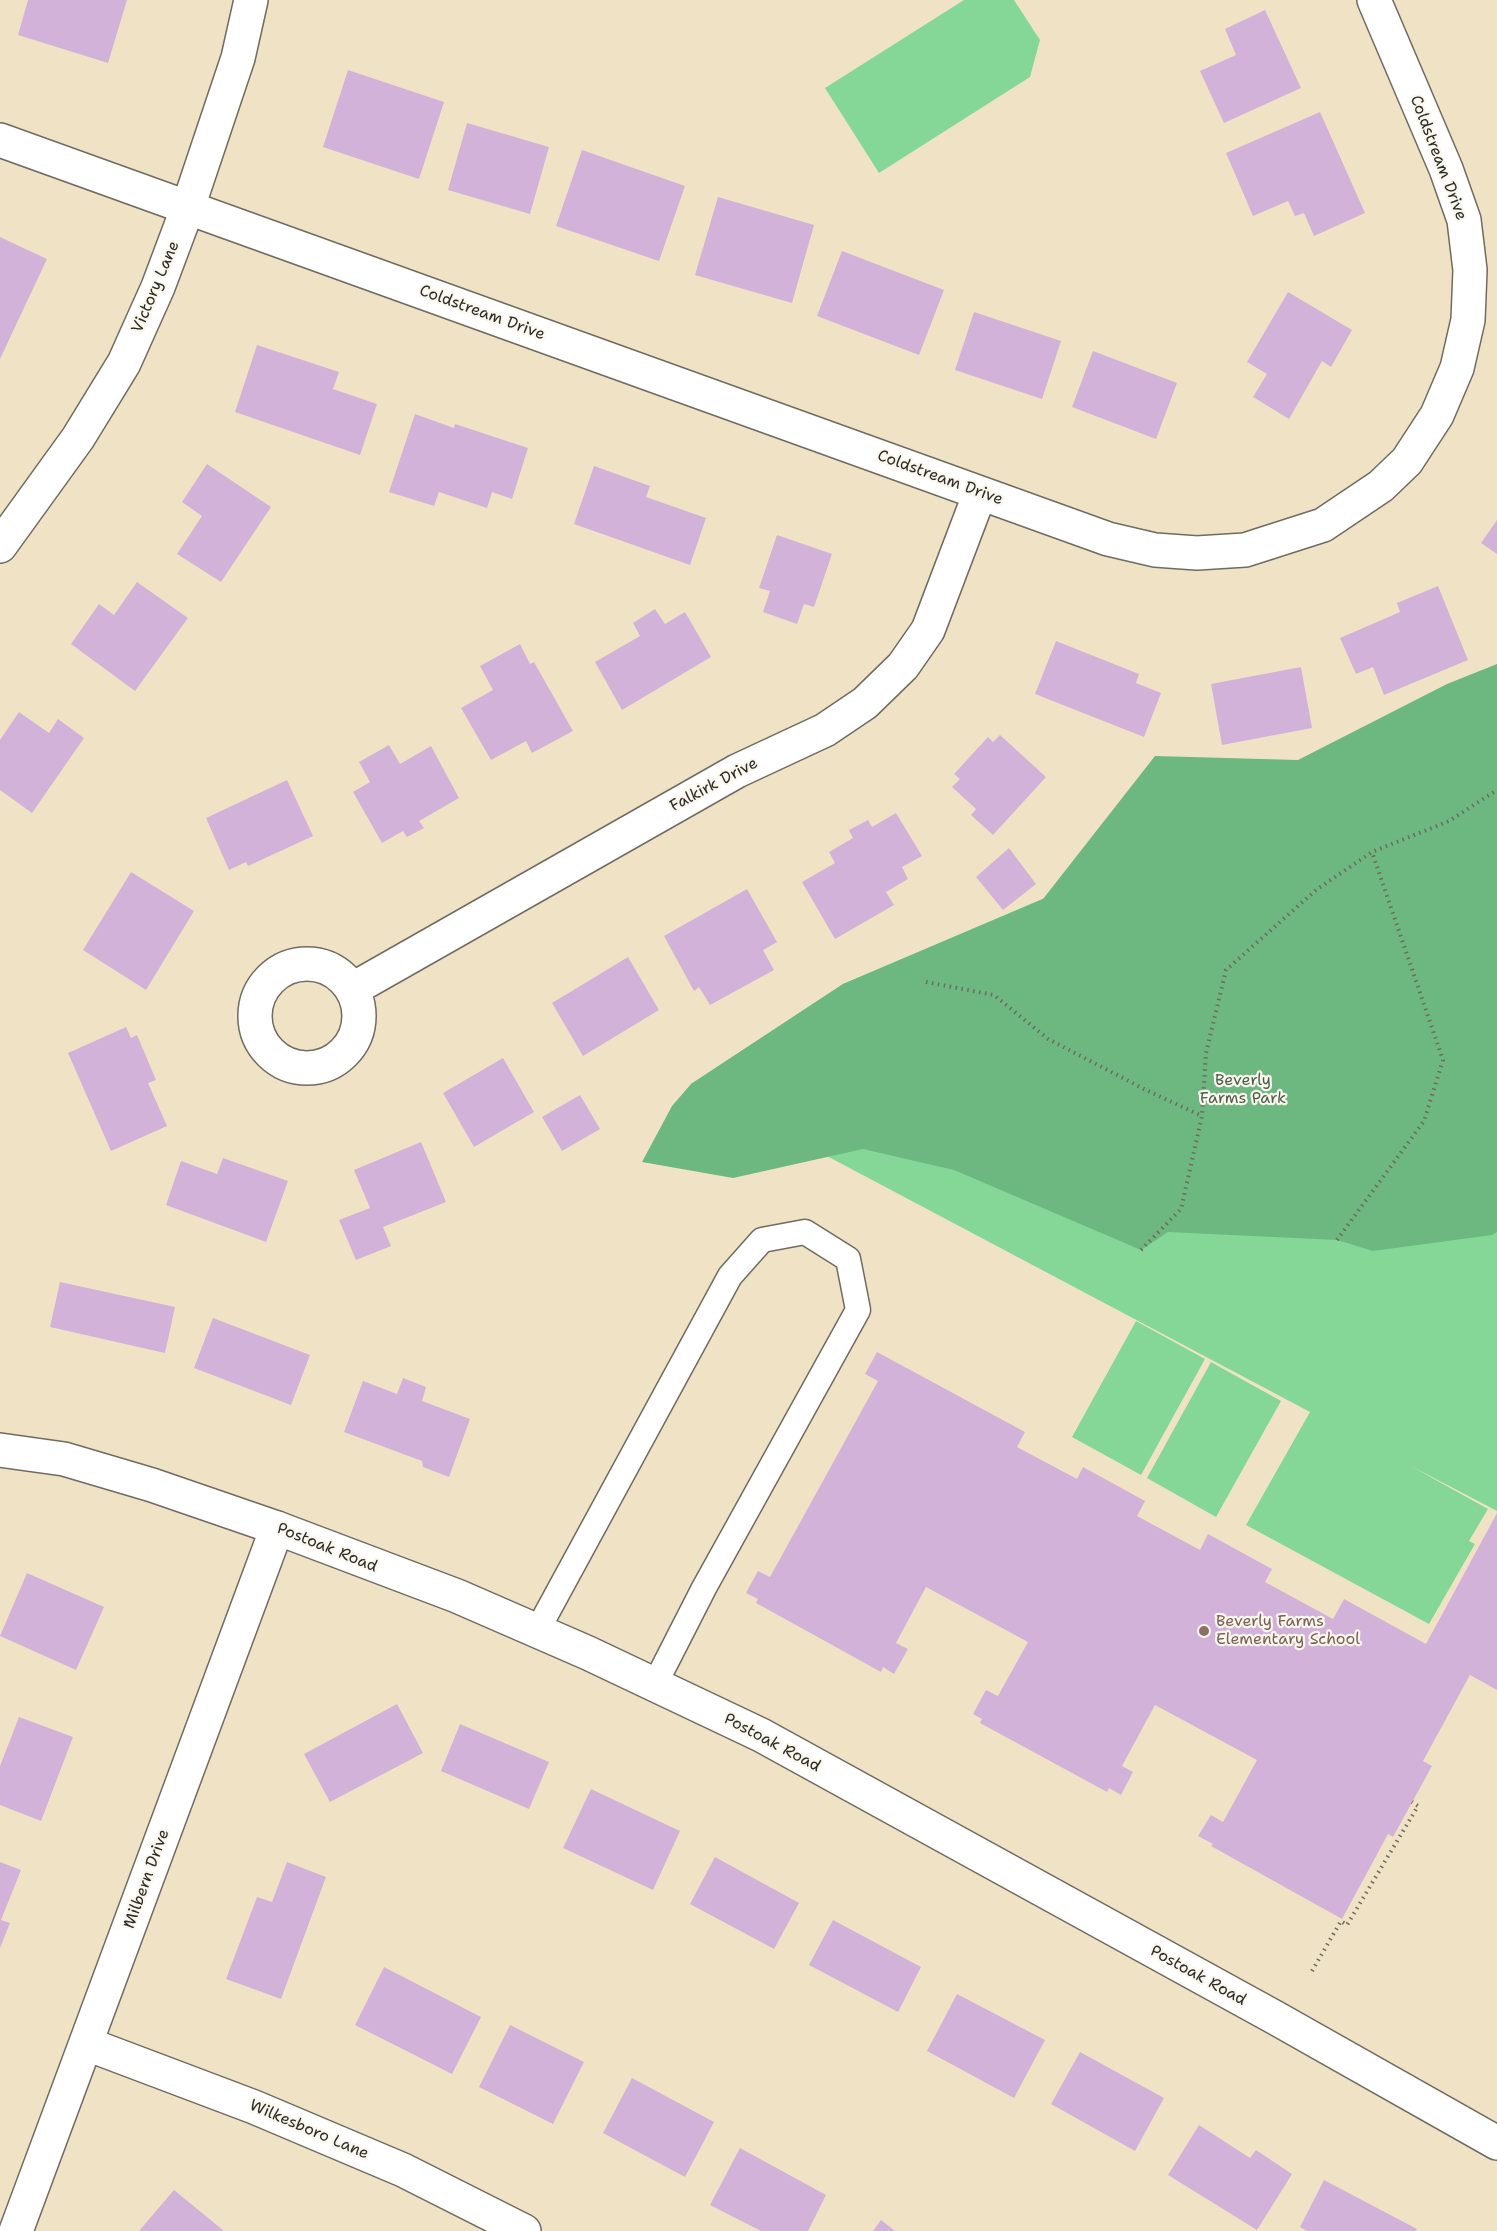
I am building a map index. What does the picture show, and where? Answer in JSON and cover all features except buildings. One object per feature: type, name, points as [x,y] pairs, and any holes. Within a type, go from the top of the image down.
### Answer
[{"type":"street","name":"Victory Lane","points":[[0,546],[78,438],[124,363],[189,207],[238,58],[251,0]]},
{"type":"street","name":"Coldstream Drive","points":[[0,140],[1108,539],[1155,550],[1197,553],[1245,550],[1323,525],[1381,486],[1407,461],[1437,415],[1457,368],[1468,320],[1470,270],[1464,220],[1446,169],[1374,0]]},
{"type":"street","name":"Falkirk Drive","points":[[353,989],[737,771],[825,730],[865,703],[903,666],[928,630],[980,493]]},
{"type":"street","name":"Postoak Road","points":[[0,1450],[64,1459],[152,1485],[277,1527],[457,1596],[656,1684],[761,1735],[1283,2022],[1497,2143]]},
{"type":"street","name":"Milbern Drive","points":[[16,2231],[277,1527]]},
{"type":"street","name":"Wilkesboro Lane","points":[[87,2044],[254,2107],[393,2166],[524,2231]]},
{"type":"lane","points":[[537,1631],[730,1276],[762,1240],[805,1232],[848,1259],[858,1310],[704,1588],[656,1684]]},
{"type":"path","points":[[1141,1250],[1182,1209],[1202,1116],[1206,1053],[1226,970],[1316,890],[1372,852],[1449,821],[1497,790]]},
{"type":"path","points":[[1337,1240],[1424,1121],[1443,1060],[1372,852]]},
{"type":"path","points":[[926,981],[994,995],[1048,1039],[1202,1116]]},
{"type":"path","points":[[1312,1971],[1341,1921],[1347,1924],[1418,1806],[1412,1802]]},
{"type":"green space","points":[[964,0],[1014,0],[1040,40],[1030,77],[879,173],[825,88]]},
{"type":"green space","name":"Beverly Farms Park","points":[[1497,664],[1497,1232],[1492,1235],[1373,1251],[1337,1240],[1168,1232],[1141,1250],[954,1170],[863,1149],[733,1178],[642,1162],[672,1106],[691,1084],[843,984],[1043,899],[1155,756],[1298,760],[1447,684]]},
{"type":"green space","name":"Beverly Farms Park","points":[[1497,705],[1497,1511],[1409,1465],[1488,1509],[1469,1541],[1475,1544],[1429,1624],[1246,1525],[1310,1412],[691,1084],[843,984]]},
{"type":"green space","points":[[1136,1321],[1205,1359],[1141,1475],[1072,1437]]},
{"type":"green space","points":[[1211,1362],[1281,1401],[1216,1517],[1147,1478]]},
{"type":"place","name":"Beverly Farms Elementary School","points":[[1204,1631]]}]
